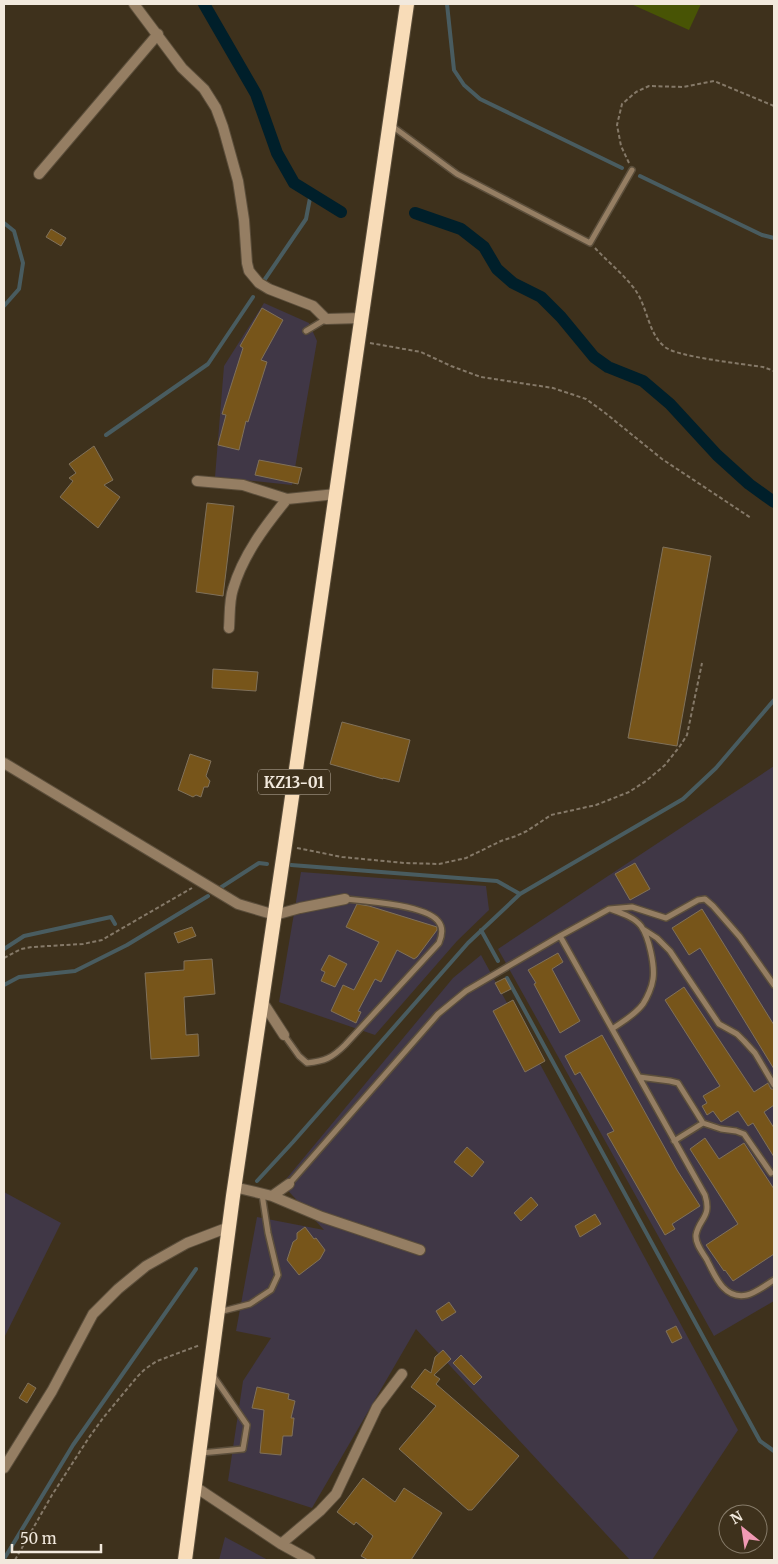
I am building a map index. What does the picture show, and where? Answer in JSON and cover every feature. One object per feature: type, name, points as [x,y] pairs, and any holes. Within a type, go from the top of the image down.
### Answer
[{"type":"highway","name":"KZ13-01","points":[[185,1560],[228,1227],[407,4]]},
{"type":"street","points":[[134,4],[182,68],[204,89],[216,108],[238,181],[249,271],[259,283],[269,289],[313,306],[326,319],[361,318]]},
{"type":"street","points":[[39,174],[158,34]]},
{"type":"street","points":[[197,481],[243,485],[287,499],[336,494]]},
{"type":"street","points":[[229,628],[232,590],[246,558],[266,524],[287,499]]},
{"type":"street","points":[[4,763],[238,904],[275,916],[300,908],[345,899]]},
{"type":"street","points":[[262,1002],[284,1035]]},
{"type":"street","points":[[267,1195],[289,1184]]},
{"type":"street","points":[[234,1187],[267,1195],[322,1217],[420,1250]]},
{"type":"street","points":[[4,1468],[52,1391],[93,1314],[146,1266],[186,1243],[228,1227]]},
{"type":"street","points":[[281,1544],[320,1511],[336,1494],[377,1408],[402,1374]]},
{"type":"street","points":[[194,1486],[281,1544],[310,1560]]},
{"type":"lane","points":[[390,125],[457,174],[590,243],[632,170]]},
{"type":"lane","points":[[306,331],[326,319]]},
{"type":"lane","points":[[284,1035],[302,1060],[307,1063],[331,1058],[439,943],[442,935],[442,926],[438,920],[420,911],[375,901],[345,899]]},
{"type":"lane","points":[[289,1184],[438,1014],[466,991],[609,909],[632,907],[666,918],[698,900],[708,900],[740,937],[774,985]]},
{"type":"lane","points":[[609,909],[630,918],[657,938],[670,951],[719,1024],[737,1034],[755,1053],[774,1085]]},
{"type":"lane","points":[[612,1029],[643,1004],[654,978],[649,945],[643,929]]},
{"type":"lane","points":[[560,936],[705,1195],[707,1209],[705,1218],[697,1233],[697,1242],[719,1282],[725,1290],[735,1294],[746,1295],[774,1280]]},
{"type":"lane","points":[[639,1077],[678,1083],[703,1123],[721,1130],[736,1131],[744,1134],[771,1173]]},
{"type":"lane","points":[[674,1141],[703,1123]]},
{"type":"lane","points":[[216,1313],[250,1304],[271,1290],[278,1275],[268,1232],[267,1195]]},
{"type":"lane","points":[[198,1453],[243,1449],[247,1425],[209,1369]]},
{"type":"path","points":[[632,170],[621,146],[617,125],[622,104],[636,92],[649,86],[683,87],[714,81],[774,106]]},
{"type":"path","points":[[590,243],[633,287],[645,307],[653,334],[666,348],[690,356],[763,367],[774,371]]},
{"type":"path","points":[[358,341],[421,352],[451,366],[482,377],[553,388],[586,399],[662,459],[751,518]]},
{"type":"path","points":[[285,845],[342,857],[406,864],[439,864],[466,858],[527,831],[551,815],[596,805],[629,792],[665,765],[687,734],[702,663]]},
{"type":"path","points":[[4,958],[21,949],[84,944],[102,940],[201,882]]},
{"type":"path","points":[[15,1560],[52,1495],[93,1432],[144,1369],[157,1361],[213,1340]]},
{"type":"shaded area","points":[[264,303],[309,323],[317,341],[292,485],[215,477],[224,366]]},
{"type":"shaded area","points":[[774,766],[774,1301],[714,1336],[498,949]]},
{"type":"shaded area","points":[[301,872],[486,886],[489,910],[457,941],[375,1035],[279,1002]]},
{"type":"shaded area","points":[[481,955],[738,1430],[652,1560],[630,1560],[416,1329],[312,1508],[228,1481],[243,1381],[271,1338],[236,1331],[257,1217],[324,1230],[282,1184],[453,978]]},
{"type":"shaded area","points":[[4,1192],[61,1223],[4,1338]]},
{"type":"shaded area","points":[[225,1537],[268,1560],[219,1560]]},
{"type":"green space","points":[[631,4],[701,4],[689,30]]},
{"type":"building","points":[[51,229],[66,238],[61,246],[46,237]]},
{"type":"building","points":[[262,308],[283,320],[261,360],[267,362],[248,422],[246,421],[239,450],[218,445],[226,415],[222,414],[243,348],[240,346]]},
{"type":"building","points":[[94,446],[113,480],[104,485],[120,497],[98,528],[60,497],[73,481],[69,478],[76,473],[69,464]]},
{"type":"building","points":[[259,460],[302,468],[298,484],[255,475]]},
{"type":"building","points":[[207,503],[234,506],[223,596],[196,592]]},
{"type":"building","points":[[663,547],[711,556],[677,746],[628,738]]},
{"type":"building","points":[[213,669],[258,672],[256,691],[212,688]]},
{"type":"building","points":[[342,722],[410,740],[399,782],[330,764]]},
{"type":"building","points":[[190,754],[211,761],[206,776],[210,781],[208,787],[204,787],[201,797],[196,795],[193,797],[178,790]]},
{"type":"building","points":[[635,863],[650,889],[630,900],[615,874]]},
{"type":"building","points":[[357,904],[437,927],[437,930],[414,959],[397,950],[381,982],[375,979],[358,1011],[361,1012],[356,1023],[331,1011],[343,985],[354,990],[379,942],[346,927]]},
{"type":"building","points":[[702,909],[774,1025],[774,1069],[700,948],[689,955],[672,928]]},
{"type":"building","points":[[192,927],[196,936],[178,943],[174,933]]},
{"type":"building","points":[[558,953],[563,962],[552,969],[580,1021],[560,1033],[528,970]]},
{"type":"building","points":[[329,955],[347,964],[335,987],[321,981],[325,972],[321,970]]},
{"type":"building","points":[[212,959],[215,994],[184,997],[186,1035],[198,1034],[199,1056],[151,1059],[145,973],[184,970],[184,961]]},
{"type":"building","points":[[505,978],[511,989],[501,994],[495,983]]},
{"type":"building","points":[[684,987],[754,1092],[768,1083],[771,1089],[774,1089],[774,1105],[764,1112],[774,1128],[774,1157],[753,1123],[748,1126],[738,1111],[721,1122],[713,1111],[707,1115],[702,1106],[707,1103],[703,1096],[720,1086],[665,1000]]},
{"type":"building","points":[[513,1000],[545,1061],[525,1072],[493,1011]]},
{"type":"building","points":[[602,1035],[677,1170],[700,1206],[672,1224],[675,1229],[665,1235],[607,1134],[614,1131],[580,1072],[575,1075],[565,1056]]},
{"type":"building","points":[[705,1138],[719,1159],[744,1143],[774,1189],[774,1254],[733,1281],[706,1245],[738,1224],[690,1149]]},
{"type":"building","points":[[467,1147],[484,1162],[472,1177],[454,1162]]},
{"type":"building","points":[[531,1197],[538,1205],[521,1221],[514,1213]]},
{"type":"building","points":[[595,1214],[601,1224],[580,1237],[575,1226]]},
{"type":"building","points":[[305,1227],[325,1250],[320,1259],[299,1275],[287,1260],[293,1242],[297,1239],[297,1233]]},
{"type":"building","points":[[449,1302],[456,1312],[442,1321],[436,1311]]},
{"type":"building","points":[[676,1326],[682,1338],[672,1343],[666,1331]]},
{"type":"building","points":[[443,1350],[451,1359],[434,1375],[440,1379],[436,1384],[519,1456],[472,1510],[468,1510],[399,1449],[436,1406],[411,1387],[425,1369],[431,1373],[435,1357]]},
{"type":"building","points":[[461,1355],[482,1377],[474,1385],[453,1363]]},
{"type":"building","points":[[28,1383],[36,1388],[27,1403],[19,1398]]},
{"type":"building","points":[[257,1387],[289,1394],[288,1399],[295,1401],[291,1418],[294,1418],[292,1436],[283,1436],[281,1455],[260,1453],[264,1410],[252,1408]]},
{"type":"building","points":[[363,1478],[395,1502],[404,1488],[442,1513],[411,1560],[368,1560],[361,1556],[373,1536],[356,1522],[354,1525],[337,1512]]},
{"type":"waterway","points":[[204,4],[256,94],[277,153],[294,183],[341,212]]},
{"type":"waterway","points":[[447,4],[454,70],[464,85],[480,99],[622,168]]},
{"type":"waterway","points":[[640,176],[762,235],[774,238]]},
{"type":"waterway","points":[[263,282],[306,219],[311,193]]},
{"type":"waterway","points":[[415,213],[461,229],[484,247],[497,269],[513,283],[541,297],[561,317],[594,357],[608,367],[643,381],[670,404],[717,455],[749,484],[774,502]]},
{"type":"waterway","points":[[4,223],[14,231],[23,263],[19,289],[4,306]]},
{"type":"waterway","points":[[106,435],[208,364],[253,297]]},
{"type":"waterway","points":[[257,1181],[468,943],[520,894],[683,799],[716,768],[774,700]]},
{"type":"waterway","points":[[220,888],[259,863],[267,864]]},
{"type":"waterway","points":[[291,865],[497,881],[520,894]]},
{"type":"waterway","points":[[4,985],[19,977],[75,971],[127,945],[208,896]]},
{"type":"waterway","points":[[4,949],[24,936],[111,917],[115,924]]},
{"type":"waterway","points":[[481,930],[498,961]]},
{"type":"waterway","points":[[507,978],[760,1441],[774,1451]]},
{"type":"waterway","points":[[4,1559],[73,1445],[196,1269]]}]
